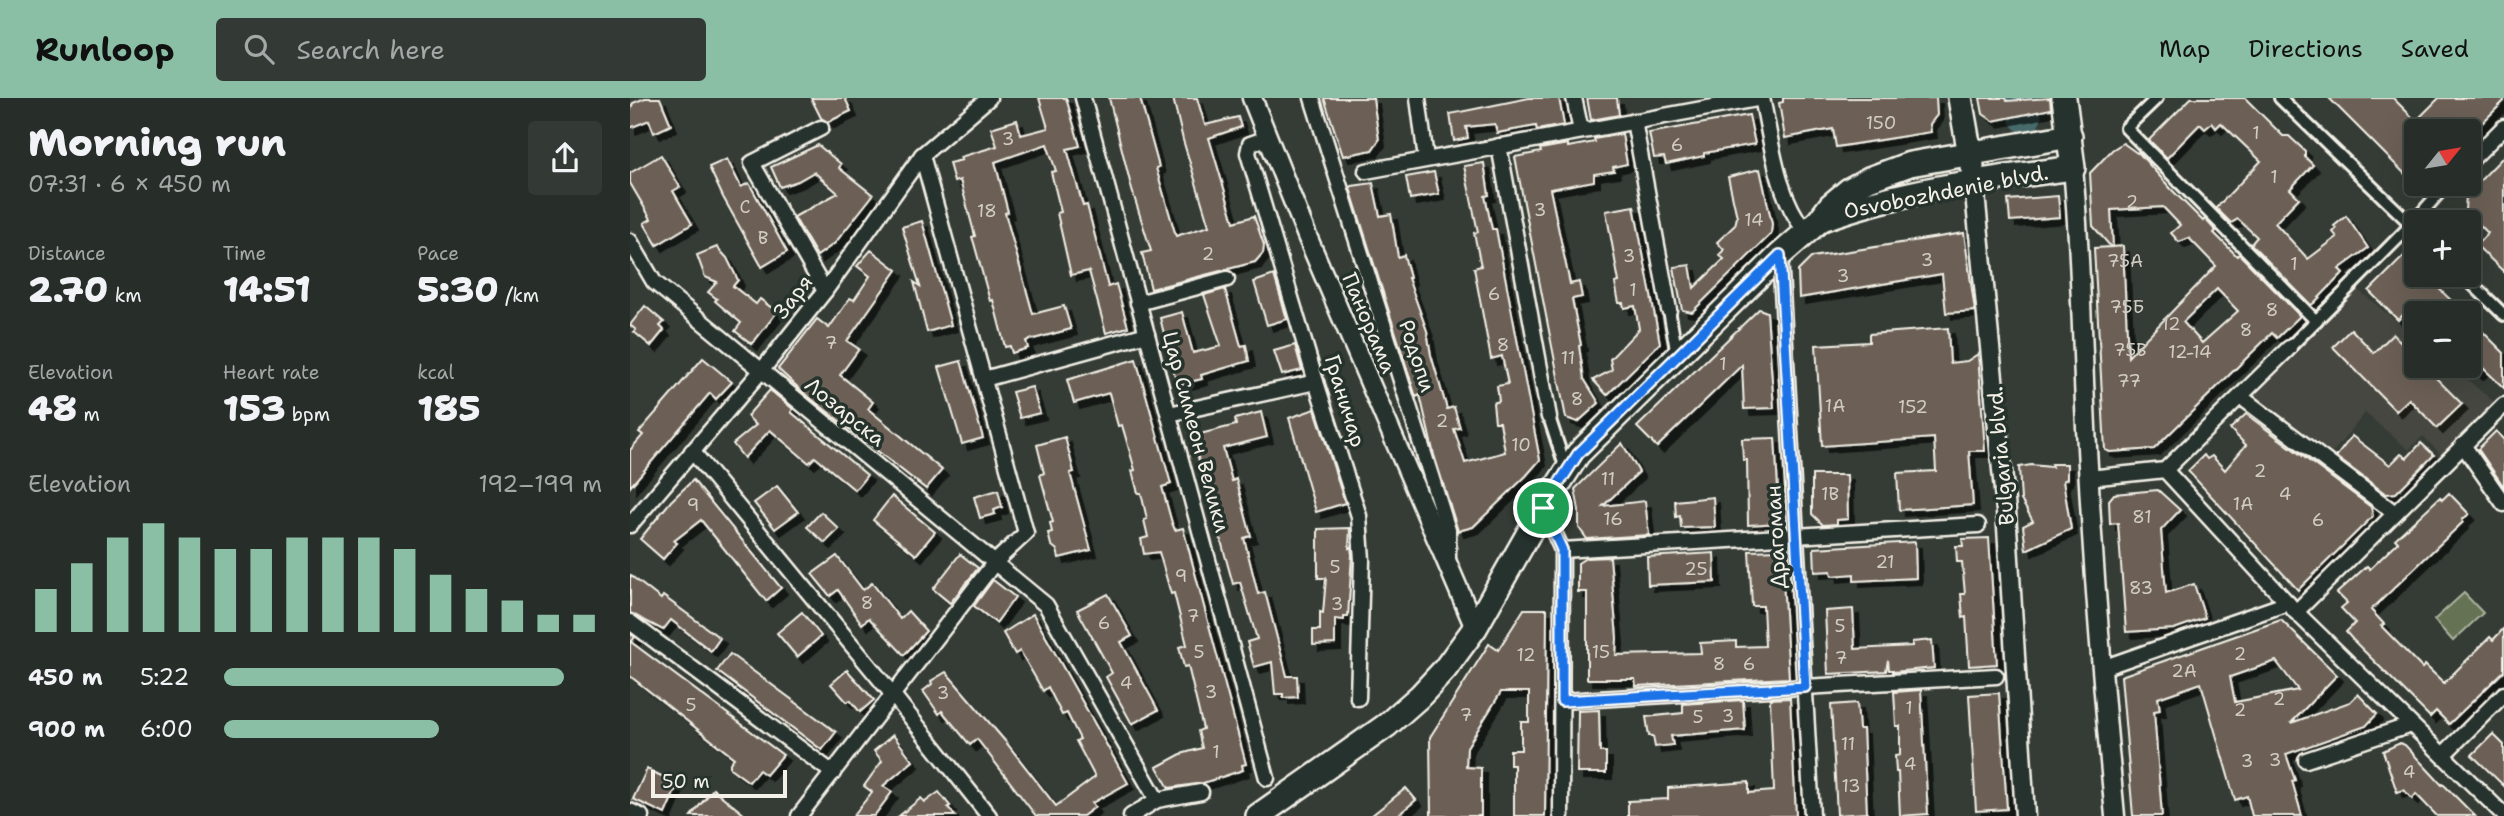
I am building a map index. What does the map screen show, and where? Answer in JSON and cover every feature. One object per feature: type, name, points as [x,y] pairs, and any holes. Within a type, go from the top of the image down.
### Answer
[{"type":"main road","name":"Bulgaria blvd.","points":[[1960,98],[1981,182]]},
{"type":"main road","points":[[2064,98],[2062,137],[2067,168]]},
{"type":"main road","name":"Osvobozhdenie blvd.","points":[[1258,816],[1387,725],[1420,696],[1445,669],[1475,628],[1566,469],[1578,454],[1831,205],[1849,190],[1869,179],[1910,164],[2062,137]]},
{"type":"main road","name":"Osvobozhdenie blvd.","points":[[1812,226],[1869,204],[2067,168]]},
{"type":"street","name":"Заря","points":[[630,525],[762,370],[825,291],[922,155],[989,98]]},
{"type":"street","name":"Цар Симеон Велики","points":[[1083,98],[1267,778]]},
{"type":"street","name":"Панорама","points":[[1252,98],[1307,236],[1448,565]]},
{"type":"street","name":"Родопи","points":[[1312,98],[1448,530],[1448,565],[1475,628]]},
{"type":"street","points":[[1418,98],[1426,159]]},
{"type":"street","points":[[1574,98],[1581,131]]},
{"type":"street","points":[[1366,170],[1762,98],[1782,190],[1790,209],[1812,226]]},
{"type":"street","points":[[2157,98],[2126,128],[2316,321]]},
{"type":"street","points":[[2280,98],[2404,218]]},
{"type":"street","points":[[1634,121],[1677,357]]},
{"type":"street","points":[[2482,149],[2504,127]]},
{"type":"street","points":[[821,128],[752,163],[825,291]]},
{"type":"street","name":"Граничар","points":[[1270,143],[1264,139],[1250,144],[1248,153],[1316,382],[1360,516],[1362,560],[1358,698]]},
{"type":"street","points":[[1499,146],[1549,417],[1566,469]]},
{"type":"street","points":[[799,816],[995,562],[1026,533],[922,155]]},
{"type":"street","points":[[2067,168],[2080,253],[2089,478],[2115,816]]},
{"type":"street","name":"Bulgaria blvd.","points":[[1981,182],[2006,511],[2025,816]]},
{"type":"street","points":[[2089,478],[2165,470],[2404,237]]},
{"type":"street","name":"Лозарска","points":[[630,242],[654,282],[1046,605],[1157,800]]},
{"type":"street","name":"Драгоман","points":[[1780,255],[1812,816]]},
{"type":"street","points":[[1138,303],[1227,279]]},
{"type":"street","points":[[2475,287],[2504,315]]},
{"type":"street","points":[[984,379],[1147,334]]},
{"type":"street","points":[[1169,414],[1316,382]]},
{"type":"street","points":[[2241,397],[2395,513]]},
{"type":"street","points":[[2102,668],[2292,607],[2395,513],[2504,405]]},
{"type":"street","points":[[2463,445],[2504,503]]},
{"type":"street","points":[[692,451],[989,816]]},
{"type":"street","points":[[2165,470],[2292,607],[2504,815]]},
{"type":"street","points":[[1543,508],[1562,550],[1560,816]]},
{"type":"street","points":[[1562,550],[1978,525]]},
{"type":"street","points":[[630,622],[833,773]]},
{"type":"street","points":[[1562,701],[1996,676]]},
{"type":"street","points":[[2443,755],[2504,694]]},
{"type":"street","points":[[2306,760],[2411,725]]},
{"type":"street","points":[[1131,816],[1157,800],[1201,792]]},
{"type":"street","points":[[630,811],[641,816]]},
{"type":"shaded area","points":[[2357,289],[2404,327],[2404,378],[2465,378],[2498,405],[2445,459],[2423,436],[2409,450],[2365,413],[2330,456],[2250,397]]},
{"type":"green space","points":[[2464,593],[2483,613],[2453,641],[2434,620]]},
{"type":"building","points":[[645,98],[660,98],[671,125],[654,133],[649,120],[630,128],[633,103]]},
{"type":"building","points":[[811,98],[845,98],[851,111],[828,122],[821,118]]},
{"type":"building","points":[[1039,98],[1066,98],[1080,146],[1067,149],[1083,206],[1087,205],[1108,287],[1116,284],[1128,327],[1106,333],[1089,271],[1071,275],[1057,213],[1061,212],[1051,172],[1056,171],[1047,144],[995,162],[1008,212],[1005,213],[1033,314],[1064,306],[1071,329],[1026,341],[1028,348],[1012,353],[1010,346],[1005,347],[993,300],[990,301],[960,180],[954,182],[949,163],[997,146],[991,128],[1017,120],[1021,135],[1048,128]]},
{"type":"building","points":[[1109,98],[1140,98],[1159,167],[1156,168],[1176,236],[1209,226],[1173,98],[1197,98],[1205,125],[1238,117],[1241,127],[1209,138],[1234,222],[1254,216],[1264,245],[1263,253],[1255,262],[1151,289],[1142,253],[1151,251],[1132,190]]},
{"type":"building","points":[[1324,98],[1373,98],[1379,140],[1372,150],[1343,156]]},
{"type":"building","points":[[1529,98],[1559,98],[1564,125],[1537,130],[1536,126],[1497,133],[1495,124],[1466,127],[1468,138],[1454,141],[1450,114]]},
{"type":"building","points":[[1587,98],[1617,98],[1619,115],[1591,120]]},
{"type":"building","points":[[1783,98],[1936,98],[1937,115],[1930,124],[1931,132],[1836,147],[1833,129],[1785,138],[1779,103],[1783,102]]},
{"type":"building","points":[[1980,98],[2006,98],[2007,101],[2050,98],[2051,109],[1993,121],[1983,114]]},
{"type":"building","points":[[2191,98],[2245,98],[2283,136],[2289,136],[2305,151],[2305,157],[2313,165],[2290,189],[2299,198],[2275,223],[2308,259],[2337,237],[2333,232],[2336,229],[2334,226],[2346,216],[2368,248],[2339,269],[2343,273],[2311,305],[2251,244],[2257,237],[2238,219],[2231,223],[2216,208],[2261,161],[2221,123],[2216,128],[2212,123],[2205,129],[2200,124],[2167,158],[2149,140]]},
{"type":"building","points":[[2329,98],[2393,98],[2414,119],[2404,119],[2404,173]]},
{"type":"building","points":[[2439,98],[2504,98],[2482,123],[2482,119],[2418,119]]},
{"type":"building","points":[[1749,115],[1755,144],[1704,153],[1704,156],[1666,164],[1664,157],[1654,158],[1649,133]]},
{"type":"building","points":[[1622,134],[1627,164],[1613,167],[1614,171],[1594,174],[1594,181],[1550,189],[1570,284],[1579,282],[1582,297],[1572,299],[1584,379],[1599,403],[1578,422],[1566,418],[1515,157],[1541,152],[1540,149],[1568,144],[1568,147]]},
{"type":"building","points":[[2123,143],[2138,152],[2203,221],[2205,219],[2216,231],[2214,233],[2237,256],[2239,254],[2300,316],[2277,338],[2272,333],[2154,449],[2110,452],[2105,450],[2094,248],[2111,247],[2093,226],[2090,173],[2112,150]],"holes":[[[2163,207],[2180,225],[2171,233],[2179,242],[2189,238],[2216,266],[2128,357],[2123,246],[2113,247],[2111,210]],[[2217,289],[2238,311],[2202,343],[2183,322]]]},
{"type":"building","points":[[818,145],[841,164],[839,168],[873,195],[835,243],[817,256],[794,217],[838,193],[814,172],[780,187],[771,167]]},
{"type":"building","points":[[661,155],[680,187],[673,191],[692,224],[657,245],[644,223],[651,219],[630,183],[630,173]]},
{"type":"building","points":[[2504,156],[2504,272],[2481,250],[2481,240],[2488,233],[2481,226],[2481,210],[2465,210],[2466,196],[2482,196],[2482,179]]},
{"type":"building","points":[[727,159],[741,187],[749,183],[787,252],[762,267],[709,167]]},
{"type":"building","points":[[1484,163],[1489,195],[1485,196],[1492,229],[1496,229],[1540,460],[1473,527],[1458,531],[1434,455],[1420,395],[1416,397],[1350,188],[1373,183],[1380,216],[1391,214],[1398,257],[1404,255],[1408,278],[1427,331],[1447,409],[1454,407],[1460,428],[1454,429],[1465,463],[1505,452],[1500,422],[1495,422],[1493,403],[1499,401],[1497,386],[1508,384],[1502,356],[1491,359],[1474,268],[1481,266],[1474,233],[1478,232],[1464,166]]},
{"type":"building","points":[[1760,169],[1772,224],[1771,234],[1692,312],[1682,310],[1674,267],[1690,265],[1694,288],[1724,259],[1719,255],[1724,250],[1717,242],[1735,225],[1737,217],[1728,177]]},
{"type":"building","points":[[1434,172],[1439,194],[1410,199],[1406,177]]},
{"type":"building","points":[[2058,196],[2060,217],[2010,221],[2008,200]]},
{"type":"building","points":[[1634,206],[1660,343],[1607,395],[1593,380],[1612,370],[1610,359],[1639,329],[1635,306],[1624,308],[1623,303],[1619,303],[1615,283],[1619,282],[1606,211]]},
{"type":"building","points":[[922,221],[951,325],[927,332],[914,282],[920,286],[902,227]]},
{"type":"building","points":[[1964,233],[1975,311],[1946,313],[1942,274],[1799,298],[1798,271],[1812,257]]},
{"type":"building","points":[[717,247],[727,258],[738,280],[733,286],[756,304],[760,299],[777,312],[752,344],[735,331],[741,323],[708,292],[717,282],[705,277],[697,255]]},
{"type":"building","points":[[871,250],[897,270],[847,341],[859,349],[840,375],[873,402],[868,409],[942,470],[926,489],[805,394],[778,369],[817,319],[829,328],[850,298],[854,300],[870,276],[857,266]]},
{"type":"building","points":[[2404,256],[2404,287],[2437,287],[2452,301],[2404,301],[2404,314],[2398,320],[2369,291]]},
{"type":"building","points":[[1274,275],[1287,319],[1267,325],[1254,282]]},
{"type":"building","points":[[1225,289],[1241,346],[1246,345],[1249,361],[1201,375],[1202,379],[1177,385],[1160,318],[1182,312],[1193,353],[1221,346],[1204,295]]},
{"type":"building","points":[[645,306],[664,322],[660,326],[664,330],[651,346],[634,332],[636,330],[630,325]]},
{"type":"building","points":[[1759,309],[1767,312],[1774,408],[1744,409],[1742,365],[1657,447],[1637,427]]},
{"type":"building","points":[[1948,328],[1950,363],[1967,361],[1978,354],[1985,451],[1969,451],[1973,505],[1899,510],[1897,473],[1936,471],[1934,438],[1822,446],[1816,345],[1869,342],[1869,334]]},
{"type":"building","points":[[2351,329],[2374,353],[2393,334],[2404,345],[2404,378],[2436,378],[2462,404],[2437,428],[2409,399],[2396,411],[2333,347]]},
{"type":"building","points":[[2481,330],[2504,353],[2504,388],[2483,368],[2481,370]]},
{"type":"building","points":[[1295,345],[1302,370],[1282,375],[1274,351]]},
{"type":"building","points":[[703,358],[732,382],[716,399],[710,393],[630,487],[630,450],[643,435],[639,432]]},
{"type":"building","points":[[1136,359],[1171,484],[1162,487],[1175,530],[1183,528],[1246,764],[1242,765],[1243,770],[1203,783],[1169,788],[1157,767],[1181,754],[1202,748],[1198,731],[1203,729],[1188,666],[1184,667],[1179,647],[1187,645],[1174,593],[1171,594],[1159,552],[1144,554],[1141,539],[1148,537],[1144,520],[1147,519],[1132,471],[1135,470],[1122,425],[1118,426],[1109,393],[1074,403],[1067,380]]},
{"type":"building","points":[[961,361],[983,438],[962,444],[939,367]]},
{"type":"building","points":[[1032,387],[1040,413],[1020,418],[1012,392]]},
{"type":"building","points":[[770,390],[793,409],[791,412],[867,475],[855,490],[815,457],[809,463],[770,430],[744,458],[733,444],[756,425],[747,416]]},
{"type":"building","points":[[1315,409],[1345,503],[1316,512],[1289,418]]},
{"type":"building","points":[[1261,412],[1267,437],[1223,448],[1232,481],[1236,479],[1251,536],[1244,538],[1258,594],[1265,592],[1287,676],[1297,676],[1298,697],[1283,698],[1283,694],[1275,694],[1272,662],[1254,667],[1247,642],[1257,639],[1240,582],[1233,584],[1192,436],[1236,425],[1235,419]]},
{"type":"building","points":[[2246,414],[2371,507],[2373,516],[2298,590],[2188,471],[2204,455],[2207,459],[2212,456],[2225,470],[2246,445],[2230,429]]},
{"type":"building","points":[[2496,431],[2504,440],[2504,487],[2478,449]]},
{"type":"building","points":[[2352,436],[2390,465],[2401,454],[2407,458],[2421,443],[2434,455],[2396,493],[2386,494],[2336,457]]},
{"type":"building","points":[[1065,437],[1074,472],[1070,473],[1091,550],[1059,558],[1048,533],[1052,532],[1050,523],[1053,522],[1040,475],[1044,473],[1037,445]]},
{"type":"building","points":[[1775,438],[1780,523],[1748,525],[1747,460],[1743,460],[1742,439]]},
{"type":"building","points":[[1622,443],[1639,472],[1603,506],[1645,501],[1649,535],[1587,539],[1579,528],[1575,489]]},
{"type":"building","points":[[2051,464],[2067,464],[2067,479],[2063,481],[2071,529],[2026,550],[2023,526],[2033,521],[2021,500],[2019,467],[2052,467]]},
{"type":"building","points":[[1812,475],[1847,475],[1848,519],[1837,520],[1837,524],[1823,525],[1812,514]]},
{"type":"building","points":[[693,480],[781,588],[766,601],[701,520],[674,541],[677,543],[663,559],[640,539],[671,501]]},
{"type":"building","points":[[777,486],[798,512],[775,529],[754,503]]},
{"type":"building","points":[[998,490],[1002,507],[994,510],[995,514],[980,518],[974,497]]},
{"type":"building","points":[[2158,490],[2180,510],[2161,530],[2166,593],[2194,584],[2205,618],[2174,629],[2126,632],[2118,523],[2110,524],[2109,500],[2114,494]]},
{"type":"building","points":[[2449,493],[2469,514],[2371,610],[2384,624],[2381,626],[2422,668],[2425,665],[2444,683],[2490,637],[2493,640],[2504,628],[2504,671],[2449,724],[2436,711],[2430,717],[2346,632],[2355,623],[2341,608],[2347,603],[2337,593],[2367,566],[2370,569],[2398,542],[2395,539],[2440,497],[2442,500]]},
{"type":"building","points":[[892,496],[935,532],[916,555],[873,520]]},
{"type":"building","points":[[1713,497],[1715,527],[1681,528],[1680,516],[1676,517],[1675,501]]},
{"type":"building","points":[[821,512],[839,529],[825,543],[807,527]]},
{"type":"building","points":[[1350,528],[1349,548],[1351,547],[1352,555],[1348,617],[1344,617],[1344,620],[1335,619],[1335,644],[1313,645],[1313,630],[1320,630],[1326,578],[1318,578],[1318,529]]},
{"type":"building","points":[[1989,538],[1997,664],[1969,666],[1966,617],[1963,618],[1961,594],[1965,594],[1962,562],[1957,562],[1956,546],[1963,546],[1962,539]]},
{"type":"building","points":[[1915,542],[1916,578],[1854,581],[1854,574],[1832,576],[1831,571],[1815,572],[1814,548]]},
{"type":"building","points":[[1780,550],[1789,678],[1636,686],[1635,679],[1587,679],[1587,592],[1578,592],[1578,563],[1586,558],[1610,557],[1616,655],[1701,653],[1700,643],[1736,641],[1736,647],[1765,646],[1763,606],[1752,606],[1749,551]]},
{"type":"building","points":[[1714,553],[1715,582],[1648,585],[1647,557]]},
{"type":"building","points":[[960,554],[978,568],[950,603],[933,589]]},
{"type":"building","points":[[837,556],[863,590],[872,583],[900,619],[908,611],[926,631],[904,655],[869,618],[862,624],[838,590],[830,596],[812,574]]},
{"type":"building","points":[[630,575],[720,638],[711,651],[671,620],[663,630],[630,613]]},
{"type":"building","points":[[993,580],[1015,597],[996,623],[974,606]]},
{"type":"building","points":[[1108,594],[1132,636],[1121,642],[1158,710],[1132,724],[1106,677],[1112,673],[1077,610]]},
{"type":"building","points":[[1524,609],[1547,609],[1545,816],[1514,816],[1514,765],[1510,765],[1510,750],[1521,750],[1521,722],[1529,722],[1529,692],[1501,692],[1467,747],[1466,767],[1481,768],[1481,816],[1431,816],[1430,737],[1489,644],[1498,650]]},
{"type":"building","points":[[1853,609],[1855,649],[1912,646],[1912,642],[1932,640],[1934,668],[1893,672],[1889,670],[1888,660],[1886,671],[1828,674],[1825,611]]},
{"type":"building","points":[[802,612],[821,636],[797,657],[777,633]]},
{"type":"building","points":[[1033,614],[1128,783],[1092,803],[1095,807],[1083,816],[1036,816],[977,739],[970,745],[942,711],[939,714],[923,691],[932,684],[931,681],[946,672],[1056,806],[1095,777],[1076,741],[1080,739],[1067,713],[1062,715],[1048,687],[1043,691],[1020,651],[1015,654],[1003,633]]},
{"type":"building","points":[[2281,620],[2337,675],[2291,723],[2350,702],[2358,694],[2377,714],[2366,726],[2286,754],[2295,780],[2292,781],[2302,816],[2252,816],[2247,796],[2235,800],[2201,683],[2158,698],[2160,710],[2154,711],[2162,816],[2133,816],[2121,676]],"holes":[[[2276,661],[2298,690],[2235,702],[2230,677]]]},
{"type":"building","points":[[630,634],[635,637],[631,642],[783,755],[766,775],[759,770],[749,782],[730,768],[734,758],[630,676]]},
{"type":"building","points":[[730,654],[836,732],[822,750],[717,671]]},
{"type":"building","points":[[847,670],[874,700],[860,712],[831,684]]},
{"type":"building","points":[[1921,690],[1928,814],[1900,816],[1895,756],[1900,755],[1900,726],[1896,726],[1894,692]]},
{"type":"building","points":[[1999,693],[2007,809],[1976,811],[1969,695]]},
{"type":"building","points":[[1790,698],[1796,816],[1628,816],[1628,801],[1668,799],[1668,788],[1749,782],[1749,793],[1774,791],[1770,699]]},
{"type":"building","points":[[1743,700],[1745,730],[1671,736],[1673,745],[1655,747],[1653,736],[1649,736],[1646,717],[1683,713],[1683,704]]},
{"type":"building","points":[[1857,703],[1859,729],[1863,729],[1867,813],[1837,815],[1831,705]]},
{"type":"building","points":[[1599,710],[1600,752],[1606,752],[1606,773],[1577,773],[1578,711]]},
{"type":"building","points":[[2493,734],[2504,745],[2504,786],[2472,755]]},
{"type":"building","points":[[893,735],[913,761],[883,786],[892,792],[874,816],[853,816],[872,792],[864,786],[882,761],[874,751]]},
{"type":"building","points":[[2400,743],[2475,816],[2437,816],[2416,794],[2412,799],[2404,790],[2397,792],[2383,751]]},
{"type":"building","points":[[647,769],[678,784],[665,814],[633,799]]},
{"type":"building","points":[[1406,788],[1416,800],[1397,816],[1371,816]]},
{"type":"building","points":[[713,789],[746,816],[691,816]]},
{"type":"building","points":[[939,792],[955,816],[899,816],[921,798],[925,802]]},
{"type":"waterway","points":[[2022,98],[2025,116]]},
{"type":"route","points":[[1780,255],[1805,687],[1562,701],[1562,550],[1543,508],[1578,454],[1780,255]]}]
